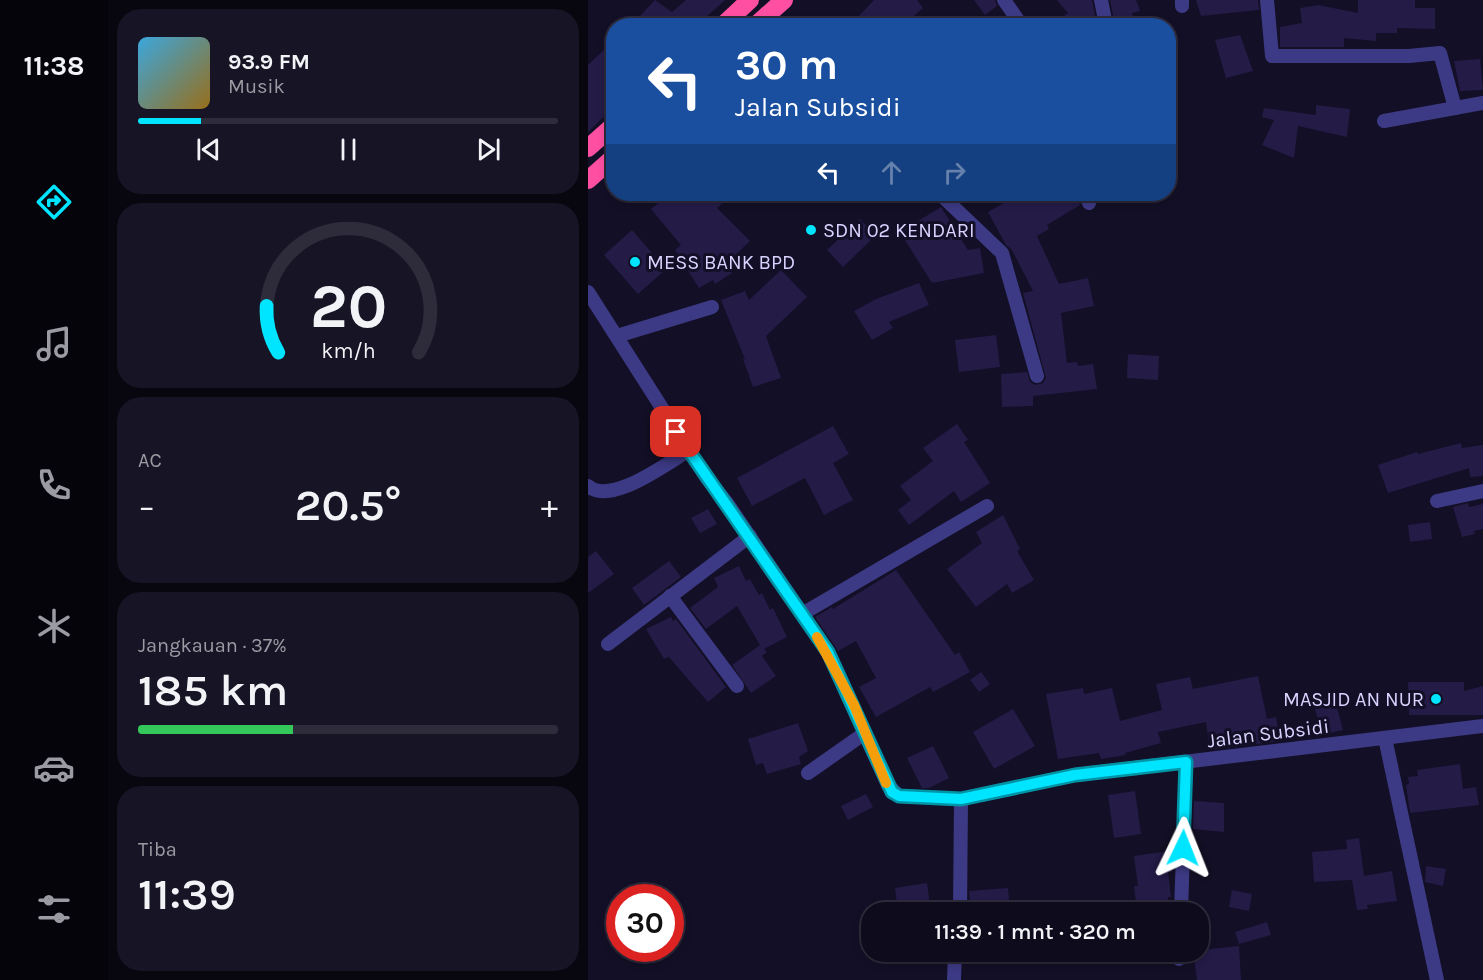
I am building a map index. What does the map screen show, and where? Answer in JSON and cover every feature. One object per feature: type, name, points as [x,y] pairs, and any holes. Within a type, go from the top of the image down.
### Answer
[{"type":"highway","points":[[731,18],[750,0]]},
{"type":"highway","points":[[766,18],[784,0]]},
{"type":"highway","points":[[588,148],[606,132]]},
{"type":"highway","points":[[588,180],[606,164]]},
{"type":"street","points":[[1004,0],[1016,18]]},
{"type":"street","points":[[1101,0],[1105,18]]},
{"type":"street","points":[[1267,0],[1272,56],[1409,56],[1440,52],[1455,108]]},
{"type":"street","points":[[1384,120],[1483,103]]},
{"type":"street","points":[[950,201],[1002,253],[1037,376]]},
{"type":"street","name":"Jalan Subsidi","points":[[588,292],[688,451],[750,536],[828,652],[892,792],[899,796],[961,799],[1075,775],[1483,726]]},
{"type":"street","points":[[617,336],[712,306]]},
{"type":"street","points":[[588,486],[600,492],[628,486],[688,451]]},
{"type":"street","points":[[1437,501],[1483,491]]},
{"type":"street","points":[[802,614],[987,506]]},
{"type":"street","points":[[608,644],[750,536]]},
{"type":"street","points":[[670,596],[737,686]]},
{"type":"street","points":[[808,772],[865,733]]},
{"type":"street","points":[[1385,738],[1437,980]]},
{"type":"street","points":[[1181,902],[1186,762]]},
{"type":"street","points":[[960,902],[961,799]]},
{"type":"street","points":[[954,980],[955,962]]},
{"type":"building","points":[[655,0],[672,12],[686,0],[725,0],[705,18],[642,18],[640,16]]},
{"type":"building","points":[[874,0],[917,0],[923,8],[911,18],[861,18],[859,16]]},
{"type":"building","points":[[974,0],[995,0],[997,6],[985,15]]},
{"type":"building","points":[[1057,0],[1092,0],[1095,18],[1061,18],[1068,13]]},
{"type":"building","points":[[1110,0],[1136,0],[1140,11],[1132,13],[1134,18],[1113,18]]},
{"type":"building","points":[[1196,0],[1258,0],[1259,10],[1201,16]]},
{"type":"building","points":[[1358,0],[1415,0],[1415,8],[1435,8],[1435,29],[1397,28],[1397,33],[1376,33],[1376,41],[1344,38],[1344,47],[1280,47],[1280,27],[1302,23],[1300,8],[1318,5],[1358,13]]},
{"type":"building","points":[[1240,35],[1253,71],[1226,78],[1215,40]]},
{"type":"building","points":[[606,48],[606,115],[588,132],[588,65]]},
{"type":"building","points":[[1480,59],[1483,90],[1460,91],[1454,61]]},
{"type":"building","points":[[1316,105],[1350,109],[1347,137],[1298,126],[1294,158],[1262,145],[1274,120],[1262,117],[1264,108],[1316,115]]},
{"type":"building","points":[[661,201],[725,201],[717,208],[750,241],[726,264],[732,273],[715,284],[713,280],[699,288],[675,250],[681,245],[651,209]]},
{"type":"building","points":[[1079,201],[1080,205],[1047,225],[1049,229],[1037,236],[1059,284],[1088,278],[1094,306],[1061,313],[1067,363],[1077,362],[1078,366],[1093,364],[1097,389],[1033,396],[1033,406],[1002,407],[1001,374],[1027,372],[1030,382],[1035,385],[1043,383],[1046,378],[1023,293],[1033,291],[1012,250],[1006,245],[988,212],[1005,202]]},
{"type":"building","points":[[941,207],[968,250],[980,248],[984,273],[932,283],[900,232]]},
{"type":"building","points":[[860,219],[876,235],[843,267],[827,250]]},
{"type":"building","name":"MESS BANK BPD","points":[[632,230],[666,269],[638,294],[604,255]]},
{"type":"building","points":[[781,270],[807,297],[766,336],[781,378],[753,387],[743,359],[745,359],[721,300],[745,291],[749,300]]},
{"type":"building","points":[[919,283],[929,305],[889,322],[893,328],[872,340],[854,311],[876,299]]},
{"type":"building","points":[[996,335],[1000,367],[959,372],[955,340]]},
{"type":"building","points":[[1128,354],[1159,356],[1158,380],[1127,378]]},
{"type":"building","points":[[957,424],[968,440],[964,442],[990,483],[961,502],[954,491],[909,525],[898,510],[911,500],[900,486],[933,461],[923,448]]},
{"type":"building","points":[[833,426],[849,454],[833,463],[853,500],[824,515],[805,478],[752,506],[737,478]]},
{"type":"building","points":[[1461,443],[1462,448],[1483,445],[1483,476],[1470,477],[1469,468],[1388,493],[1378,465],[1417,452],[1418,454]]},
{"type":"building","points":[[1468,503],[1469,507],[1483,504],[1483,529],[1474,531],[1475,534],[1462,537],[1453,507]]},
{"type":"building","points":[[708,509],[717,524],[700,533],[691,518]]},
{"type":"building","points":[[1003,515],[1020,549],[1017,551],[1034,580],[1012,593],[1007,584],[976,607],[947,569],[982,543],[976,532]]},
{"type":"building","points":[[1430,522],[1432,539],[1410,542],[1408,525]]},
{"type":"building","points":[[596,551],[614,574],[588,593],[588,557]]},
{"type":"building","points":[[669,561],[681,577],[644,605],[632,588]]},
{"type":"building","points":[[739,566],[746,581],[750,579],[759,595],[762,593],[770,610],[773,608],[787,637],[764,649],[767,652],[762,656],[776,676],[751,693],[732,665],[760,645],[737,606],[706,629],[690,608],[718,587],[714,578]]},
{"type":"building","points":[[896,570],[955,655],[959,652],[970,672],[933,692],[930,687],[876,717],[859,687],[876,678],[856,641],[838,651],[815,617],[832,607],[833,609]]},
{"type":"building","points":[[671,617],[673,621],[676,619],[726,687],[708,702],[669,657],[664,659],[646,629]]},
{"type":"building","points":[[981,672],[990,684],[979,692],[970,680]]},
{"type":"building","points":[[1258,676],[1267,719],[1276,717],[1280,741],[1210,750],[1206,722],[1158,732],[1161,743],[1125,753],[1126,755],[1101,759],[1099,753],[1058,759],[1046,694],[1083,688],[1084,694],[1112,688],[1120,721],[1162,710],[1156,684],[1190,677],[1193,689]]},
{"type":"building","name":"MASJID AN NUR","points":[[1408,682],[1464,682],[1464,691],[1483,686],[1483,715],[1409,715]]},
{"type":"building","points":[[1334,696],[1343,730],[1322,735],[1313,701]]},
{"type":"building","points":[[1013,709],[1035,746],[994,769],[973,732]]},
{"type":"building","points":[[798,723],[808,751],[799,757],[801,764],[767,774],[763,763],[756,765],[748,739]]},
{"type":"building","points":[[933,746],[949,778],[929,788],[922,788],[907,758]]},
{"type":"building","points":[[1460,764],[1463,789],[1476,787],[1479,805],[1410,813],[1406,785],[1409,784],[1408,777],[1418,776],[1417,770]]},
{"type":"building","points":[[1135,791],[1141,834],[1114,838],[1108,795]]},
{"type":"building","points":[[866,794],[873,807],[848,820],[841,806]]},
{"type":"building","points":[[1194,801],[1224,803],[1224,832],[1193,829]]},
{"type":"building","points":[[1359,838],[1364,876],[1392,871],[1397,901],[1367,905],[1368,909],[1357,910],[1352,880],[1314,882],[1312,852],[1347,849],[1346,840]]},
{"type":"building","points":[[1169,851],[1172,872],[1168,872],[1171,897],[1168,897],[1168,902],[1136,902],[1134,886],[1138,886],[1134,856]]},
{"type":"building","points":[[1426,866],[1446,869],[1443,886],[1425,882]]},
{"type":"building","points":[[927,883],[930,902],[897,902],[895,888]]},
{"type":"building","points":[[1008,888],[1009,902],[970,902],[969,891]]},
{"type":"building","points":[[1232,890],[1252,894],[1249,911],[1229,907]]},
{"type":"building","points":[[1267,922],[1271,935],[1239,944],[1235,932]]},
{"type":"building","points":[[1239,946],[1241,980],[1197,980],[1195,962],[1209,962],[1209,949]]},
{"type":"slow traffic","points":[[817,637],[828,652],[854,705],[886,783]]},
{"type":"place","name":"SDN 02 KENDARI","points":[[811,230]]},
{"type":"place","name":"MESS BANK BPD","points":[[635,262]]},
{"type":"place","name":"MASJID AN NUR","points":[[1436,699]]},
{"type":"route","points":[[676,432],[766,559],[828,652],[892,792],[899,796],[961,799],[1075,775],[1186,762],[1183,848]]}]
